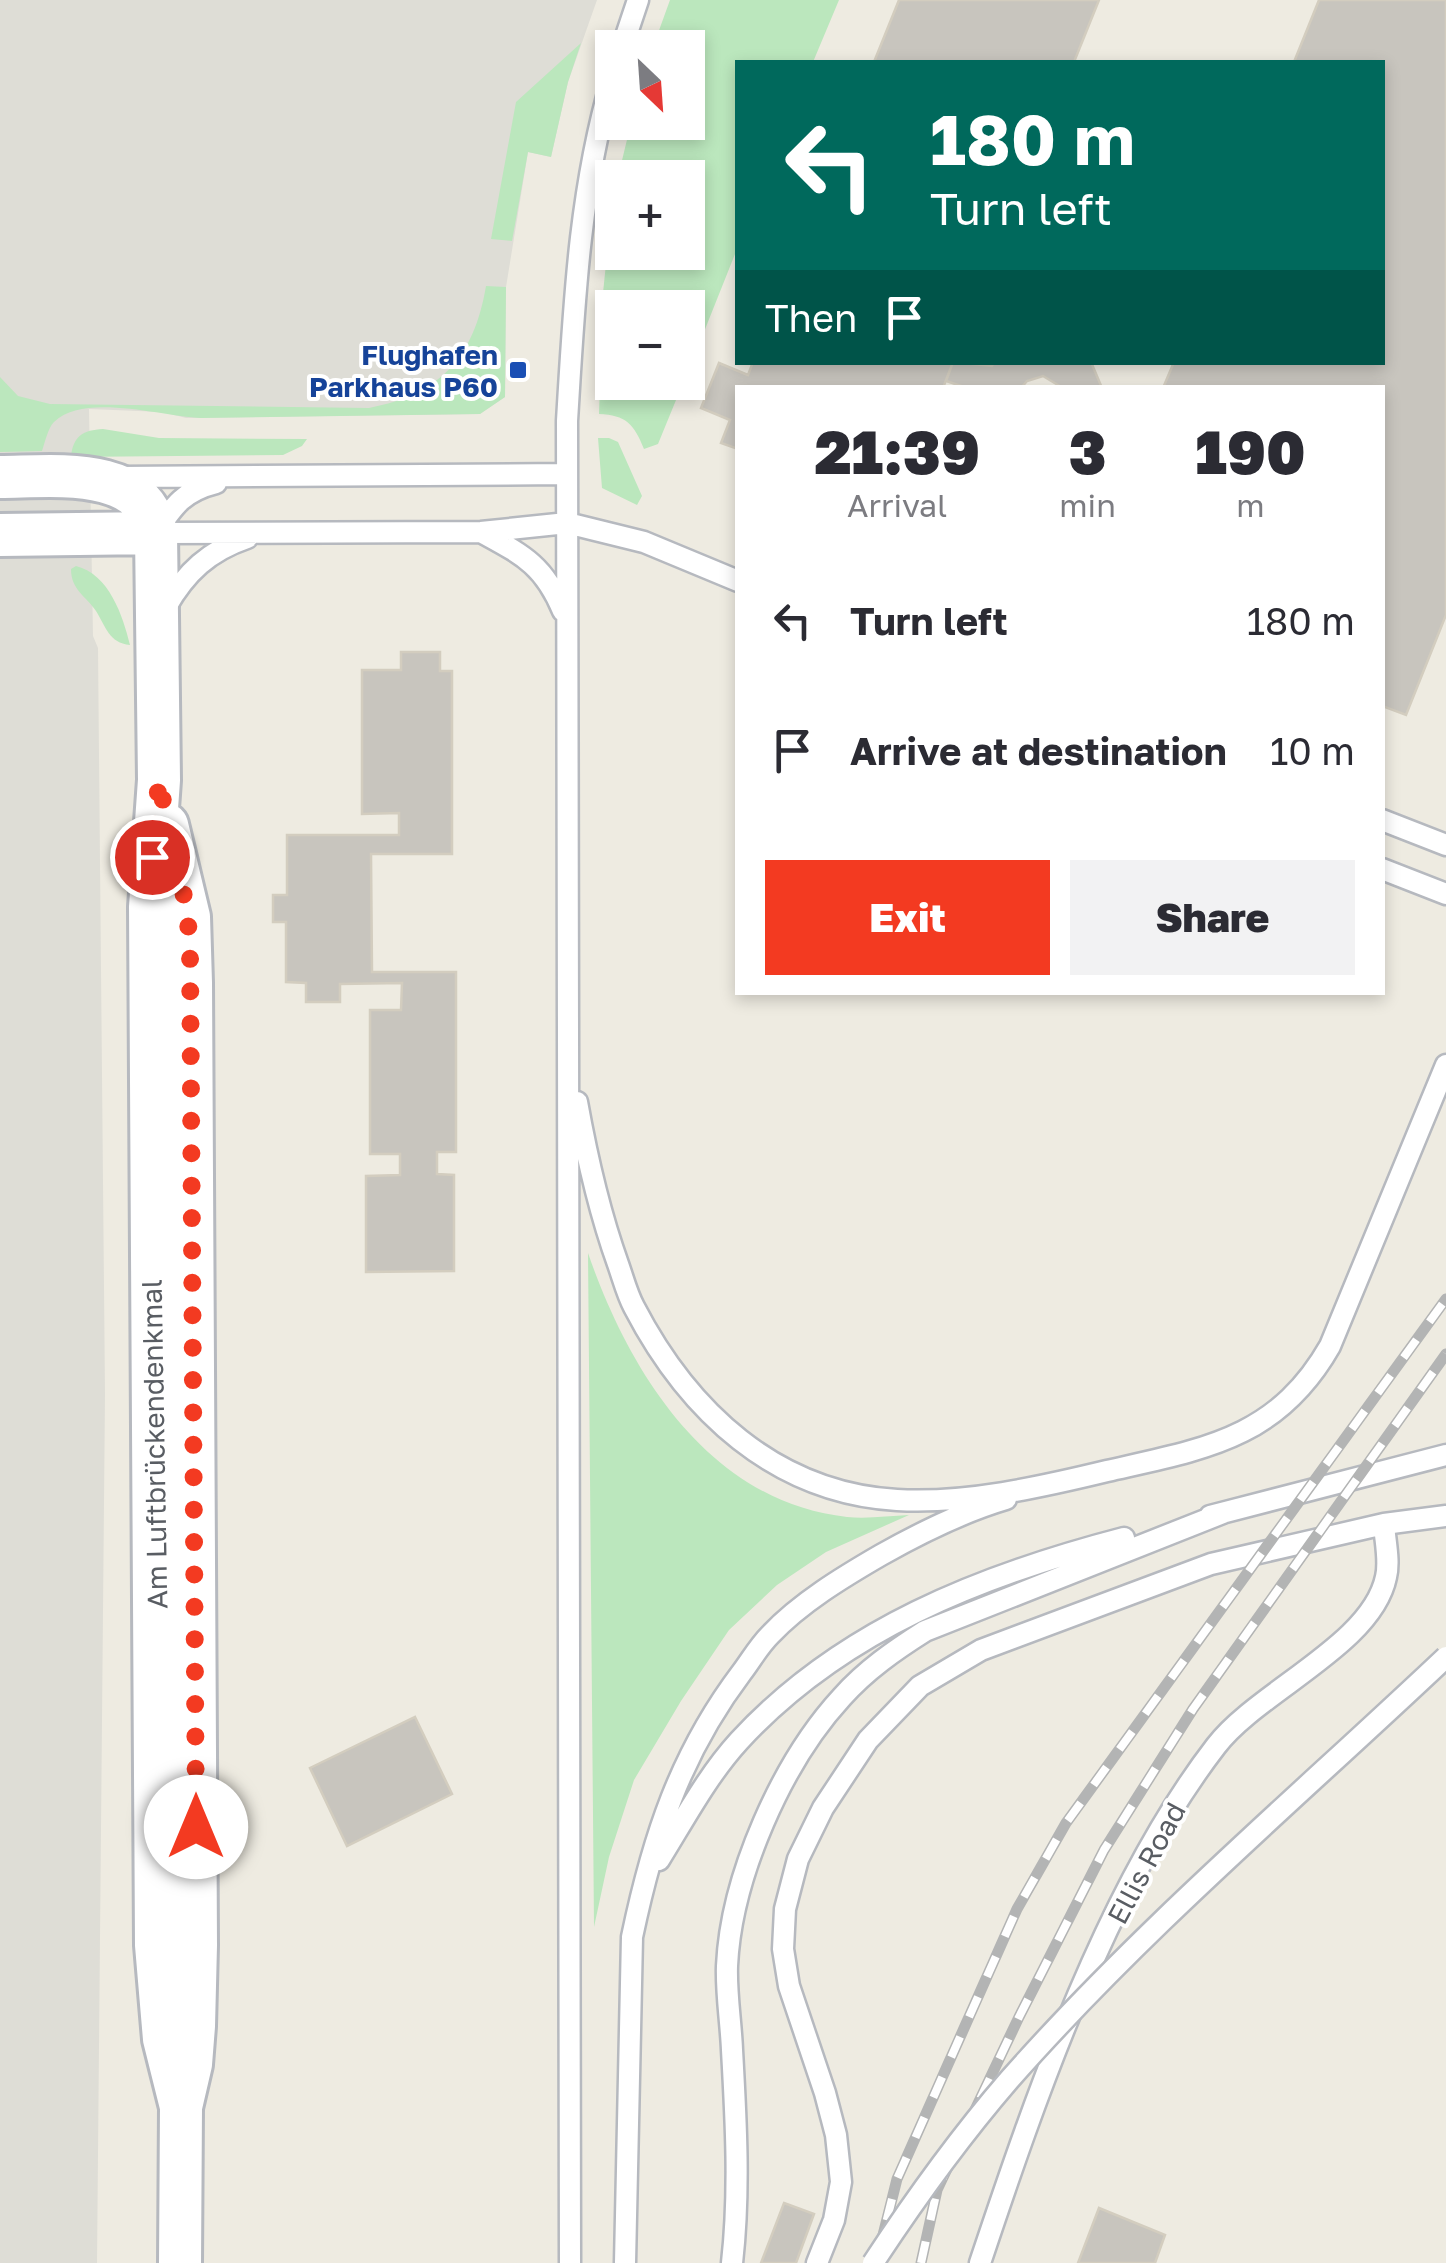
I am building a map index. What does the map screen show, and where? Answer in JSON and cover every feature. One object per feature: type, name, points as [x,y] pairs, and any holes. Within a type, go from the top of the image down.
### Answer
[{"type":"street","points":[[0,478],[81,476],[122,488],[139,500],[154,519],[156,532],[0,536]]},
{"type":"street","name":"Am Luftbrückendenkmal","points":[[156,532],[159,780],[189,917],[191,983],[196,1945],[194,2026],[181,2106],[180,2263]]},
{"type":"lane","points":[[628,30],[638,0]]},
{"type":"lane","points":[[570,2263],[567,421],[578,256],[596,140]]},
{"type":"lane","points":[[81,476],[568,474]]},
{"type":"lane","points":[[156,532],[177,500],[187,493],[252,476]]},
{"type":"lane","points":[[156,532],[481,532],[568,523],[644,542],[735,580]]},
{"type":"lane","points":[[158,623],[179,584],[204,559],[220,548],[263,532]]},
{"type":"lane","points":[[481,532],[540,568],[568,622]]},
{"type":"lane","points":[[1385,821],[1446,845]]},
{"type":"lane","points":[[1385,869],[1446,894]]},
{"type":"lane","points":[[567,1046],[595,1193],[632,1305],[684,1387],[721,1425],[779,1468],[836,1491],[898,1500],[972,1496],[1090,1475],[1183,1454],[1262,1424],[1292,1399],[1330,1346],[1446,1065]]},
{"type":"lane","points":[[642,1888],[702,1789],[730,1753],[810,1674],[886,1625],[967,1589],[1072,1552],[1442,1454]]},
{"type":"lane","points":[[625,2263],[632,1937],[642,1888],[670,1798],[710,1714],[770,1635],[864,1564],[919,1534],[998,1502],[1090,1475]]},
{"type":"lane","points":[[732,2263],[736,2104],[727,1966],[747,1866],[773,1803],[807,1744],[840,1698],[884,1657],[926,1632],[1223,1513]]},
{"type":"lane","points":[[817,2263],[834,2220],[841,2182],[829,2107],[788,1986],[783,1949],[785,1909],[798,1859],[823,1808],[868,1740],[920,1686],[981,1650],[1212,1564],[1384,1524],[1446,1516]]},
{"type":"lane","name":"Ellis Road","points":[[980,2263],[1079,1995],[1132,1883],[1182,1795],[1218,1743],[1259,1704],[1359,1625],[1378,1601],[1387,1575],[1384,1524]]},
{"type":"lane","points":[[873,2263],[948,2154],[1009,2080],[1122,1959],[1446,1657]]},
{"type":"shaded area","points":[[0,0],[597,0],[568,82],[551,157],[528,152],[506,287],[505,397],[480,414],[186,418],[163,412],[89,409],[93,636],[98,648],[105,1394],[97,2263],[0,2263]]},
{"type":"green space","points":[[670,0],[839,0],[814,60],[735,60],[735,254],[705,329],[705,290],[603,290],[605,270],[705,270],[705,160],[622,160],[627,140],[705,140],[705,30],[659,30]]},
{"type":"green space","points":[[581,43],[551,157],[528,152],[512,241],[491,239],[516,102]]},
{"type":"green space","points":[[486,286],[506,287],[505,397],[480,414],[201,418],[104,407],[67,413],[54,422],[42,451],[0,452],[0,377],[18,396],[50,404],[369,408],[394,402],[434,382],[463,352],[473,333]]},
{"type":"green space","points":[[599,400],[676,400],[658,444],[644,449],[628,422],[599,414]]},
{"type":"green space","points":[[103,429],[159,438],[307,439],[302,446],[283,455],[71,457],[80,436]]},
{"type":"green space","points":[[598,438],[618,442],[642,496],[637,505],[602,488]]},
{"type":"green space","points":[[76,566],[106,587],[119,609],[130,645],[113,638],[76,588],[71,569]]},
{"type":"green space","points":[[588,1253],[626,1342],[652,1385],[681,1424],[715,1458],[754,1486],[798,1506],[847,1517],[909,1515],[826,1552],[777,1585],[729,1630],[634,1780],[609,1857],[594,1927]]},
{"type":"building","points":[[899,0],[1099,0],[1075,60],[875,60]]},
{"type":"building","points":[[1319,0],[1446,0],[1446,615],[1406,715],[1385,707],[1385,385],[1164,385],[1173,365],[1385,365],[1385,60],[1295,60]]},
{"type":"building","points":[[719,363],[748,375],[752,365],[952,365],[944,385],[735,385],[735,448],[721,443],[730,420],[701,408]]},
{"type":"building","points":[[952,365],[1092,365],[1101,385],[1058,385],[1043,376],[1024,385],[958,385],[946,381]]},
{"type":"building","points":[[401,652],[440,652],[440,671],[452,671],[452,854],[371,854],[372,972],[456,972],[456,1152],[437,1152],[437,1174],[454,1175],[454,1271],[366,1272],[366,1176],[400,1175],[400,1154],[370,1154],[370,1010],[401,1010],[402,983],[340,984],[340,1002],[306,1002],[306,983],[286,982],[286,922],[273,922],[273,895],[287,895],[287,835],[399,835],[399,813],[362,814],[362,670],[401,670]]},
{"type":"building","points":[[415,1717],[452,1794],[347,1846],[310,1768]]},
{"type":"building","points":[[784,2203],[814,2214],[796,2263],[761,2263]]},
{"type":"building","points":[[1099,2208],[1165,2235],[1155,2263],[1078,2263]]},
{"type":"railway","points":[[876,2263],[897,2179],[1017,1909],[1066,1823],[1446,1299]]},
{"type":"railway","points":[[921,2263],[937,2190],[1104,1850],[1193,1709],[1446,1354]]},
{"type":"place","name":"Flughafen Parkhaus P60","points":[[518,370]]},
{"type":"route","points":[[152,857],[159,780],[189,917],[196,1827]]}]
